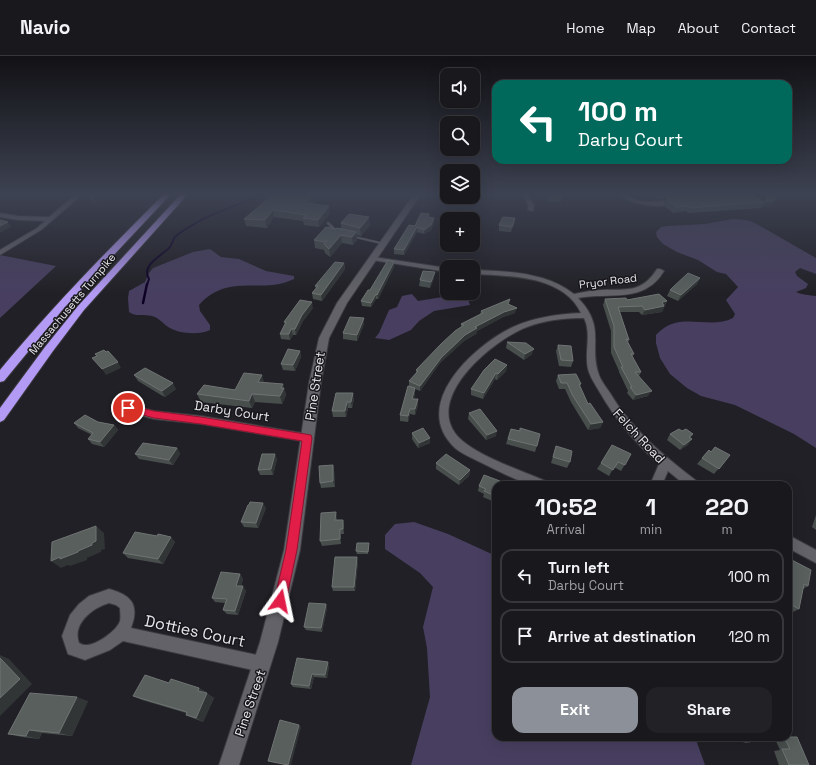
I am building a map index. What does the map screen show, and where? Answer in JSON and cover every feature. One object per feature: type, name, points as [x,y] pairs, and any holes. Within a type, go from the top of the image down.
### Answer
[{"type":"highway","name":"Massachusetts Turnpike","points":[[0,378],[32,338],[77,287],[136,227]]},
{"type":"highway","name":"Massachusetts Turnpike","points":[[0,417],[49,348],[81,308],[155,227]]},
{"type":"main road","name":"Pine Street","points":[[229,765],[277,614],[292,550],[317,371],[324,338],[338,310],[396,227]]},
{"type":"street","points":[[0,253],[26,238],[40,227]]},
{"type":"street","points":[[374,259],[440,269]]},
{"type":"street","name":"Pryor Road","points":[[574,296],[590,293],[639,290],[656,280],[660,271]]},
{"type":"street","name":"Felch Road","points":[[480,272],[521,274],[557,286],[574,296],[590,323],[591,355],[594,374],[613,409],[665,464],[688,481]]},
{"type":"street","points":[[535,481],[459,445],[448,432],[443,420],[444,401],[452,386],[472,359],[514,329],[553,317],[586,314]]},
{"type":"street","name":"Darby Court","points":[[128,408],[154,415],[201,420],[308,438]]},
{"type":"street","points":[[658,481],[665,464]]},
{"type":"street","points":[[792,542],[816,557]]},
{"type":"street","name":"Dotties Court","points":[[121,633],[262,664]]},
{"type":"lane","points":[[332,227],[339,233],[385,244]]},
{"type":"shaded area","points":[[661,227],[762,227],[816,258],[816,274],[800,268],[795,272],[797,276],[808,284],[806,288],[796,292],[816,296],[816,448],[794,434],[735,405],[701,396],[687,388],[670,374],[660,358],[656,343],[656,335],[665,327],[674,323],[714,322],[733,318],[735,314],[726,300],[738,287],[726,274],[717,272],[698,260],[677,252],[663,244],[657,237],[656,232]]},
{"type":"shaded area","points":[[210,249],[221,257],[239,259],[266,271],[294,276],[294,279],[269,285],[234,286],[222,289],[210,295],[199,305],[200,311],[210,325],[210,330],[201,333],[179,332],[170,328],[155,317],[149,315],[131,314],[129,312],[129,291],[145,282],[153,268],[193,252]]},
{"type":"shaded area","points":[[0,255],[56,266],[0,318]]},
{"type":"shaded area","points":[[412,294],[418,301],[440,297],[440,300],[468,300],[470,305],[434,311],[419,321],[411,330],[389,340],[375,338],[379,333],[389,310],[397,307],[402,296]]},
{"type":"shaded area","points":[[414,522],[448,534],[492,554],[492,741],[696,741],[705,765],[411,765],[430,697],[427,648],[423,627],[433,587],[420,573],[385,549],[385,535],[395,524]]},
{"type":"building","points":[[326,227],[356,232],[352,237],[341,235],[329,249],[324,244],[327,240],[324,242],[314,240]]},
{"type":"building","points":[[408,227],[417,227],[404,250],[394,249]]},
{"type":"building","points":[[417,227],[428,227],[424,230]]},
{"type":"building","points":[[388,260],[394,262],[377,295],[376,294],[371,303],[361,301],[368,290],[370,290]]},
{"type":"building","points":[[335,262],[344,263],[321,295],[312,293],[318,286],[315,286]]},
{"type":"building","points":[[423,271],[435,272],[431,282],[420,280]]},
{"type":"building","points":[[688,273],[700,278],[681,295],[670,290]]},
{"type":"building","points":[[659,294],[667,301],[662,302],[664,306],[645,310],[642,306],[618,307],[629,340],[626,339],[634,354],[631,354],[641,372],[635,372],[652,391],[636,395],[630,387],[632,387],[621,367],[623,367],[614,347],[614,326],[605,299],[626,298],[627,300]]},
{"type":"building","points":[[510,299],[508,304],[517,308],[504,312],[475,327],[477,328],[465,335],[441,358],[420,386],[409,381],[418,371],[416,370],[441,344],[464,325],[461,324],[483,313],[481,311]]},
{"type":"building","points":[[300,300],[312,302],[302,315],[295,329],[291,329],[289,334],[280,334],[286,322],[284,322]]},
{"type":"building","points":[[350,317],[364,318],[357,335],[343,333]]},
{"type":"building","points":[[507,342],[526,343],[534,349],[525,354]]},
{"type":"building","points":[[558,345],[571,346],[573,361],[561,360]]},
{"type":"building","points":[[288,349],[300,351],[293,365],[281,364]]},
{"type":"building","points":[[104,350],[106,352],[108,351],[118,362],[102,369],[92,358],[97,356],[95,354]]},
{"type":"building","points":[[495,359],[507,365],[498,374],[496,373],[484,393],[471,389],[484,370]]},
{"type":"building","points":[[145,368],[173,383],[162,391],[134,375]]},
{"type":"building","points":[[244,373],[262,375],[258,382],[283,384],[281,388],[284,388],[280,396],[252,394],[249,401],[197,394],[204,385],[235,390]]},
{"type":"building","points":[[576,374],[588,404],[590,403],[603,422],[591,424],[573,396],[567,383],[561,383],[558,375]]},
{"type":"building","points":[[408,386],[415,388],[412,399],[418,399],[415,409],[410,409],[408,416],[400,415]]},
{"type":"building","points":[[336,393],[353,393],[351,402],[347,402],[345,411],[332,411]]},
{"type":"building","points":[[480,409],[497,431],[487,435],[469,413]]},
{"type":"building","points":[[85,415],[98,422],[114,425],[100,442],[88,439],[93,433],[74,423]]},
{"type":"building","points":[[423,428],[430,438],[419,443],[412,433]]},
{"type":"building","points":[[520,428],[540,434],[537,446],[508,439],[511,429],[520,431]]},
{"type":"building","points":[[679,429],[682,431],[686,429],[693,434],[689,437],[692,439],[684,445],[670,434]]},
{"type":"building","points":[[143,443],[177,448],[169,460],[135,454]]},
{"type":"building","points":[[612,445],[631,454],[625,465],[618,462],[613,470],[601,463]]},
{"type":"building","points":[[556,446],[572,451],[570,462],[553,457]]},
{"type":"building","points":[[715,447],[730,455],[719,469],[702,458],[709,450],[711,452]]},
{"type":"building","points":[[262,454],[275,454],[271,469],[258,470]]},
{"type":"building","points":[[446,454],[470,470],[460,480],[436,463]]},
{"type":"building","points":[[333,465],[333,481],[320,483],[319,466]]},
{"type":"building","points":[[484,475],[500,481],[492,481],[492,495],[484,491],[486,489],[479,486]]},
{"type":"building","points":[[250,502],[263,503],[256,523],[241,522],[248,505]]},
{"type":"building","points":[[336,512],[335,520],[343,520],[343,529],[340,529],[340,539],[320,541],[321,513]]},
{"type":"building","points":[[96,526],[96,541],[92,543],[92,545],[78,552],[51,561],[52,542]]},
{"type":"building","points":[[135,532],[171,537],[158,559],[123,553]]},
{"type":"building","points":[[357,543],[369,543],[368,552],[356,551]]},
{"type":"building","points":[[335,557],[357,557],[354,587],[332,587]]},
{"type":"building","points":[[792,560],[811,570],[808,586],[804,584],[799,609],[792,605]]},
{"type":"building","points":[[221,572],[240,574],[236,586],[243,586],[235,611],[223,610],[227,599],[212,598]]},
{"type":"building","points":[[309,603],[326,604],[321,628],[304,627]]},
{"type":"building","points":[[0,658],[20,679],[0,698]]},
{"type":"building","points":[[297,658],[328,662],[325,675],[312,674],[309,686],[291,684]]},
{"type":"building","points":[[145,675],[169,683],[171,679],[199,688],[198,691],[207,693],[196,718],[186,715],[187,712],[133,696]]},
{"type":"building","points":[[30,693],[77,697],[59,733],[29,730],[26,736],[8,734]]},
{"type":"building","points":[[280,720],[299,725],[288,765],[268,761]]},
{"type":"building","points":[[792,737],[797,737],[809,765],[789,765],[782,749],[790,749],[786,741],[792,741]]},
{"type":"waterway","points":[[147,285],[149,279],[147,270],[149,266],[169,248],[177,235],[189,227]]},
{"type":"waterway","points":[[143,303],[147,284]]},
{"type":"route","points":[[128,408],[154,415],[201,420],[308,438],[292,550],[280,601]]}]
